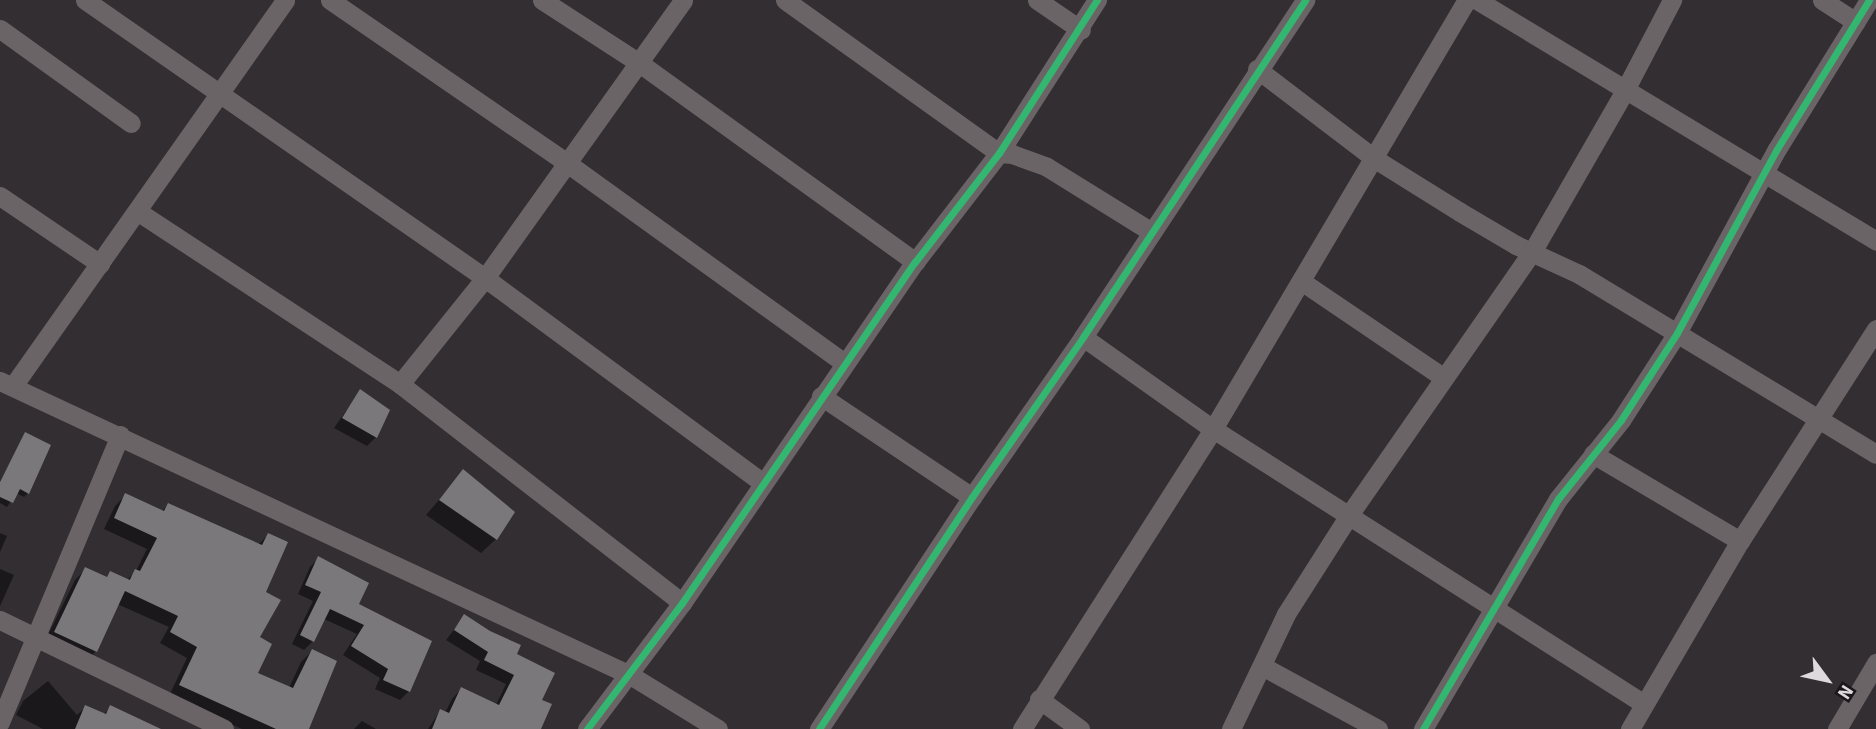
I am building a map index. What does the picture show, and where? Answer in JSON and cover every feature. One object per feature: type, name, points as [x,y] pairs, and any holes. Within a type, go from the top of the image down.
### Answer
[{"type":"street","points":[[85,0],[485,278],[763,483]]},
{"type":"street","points":[[285,0],[100,264],[6,384],[630,675],[718,729]]},
{"type":"street","points":[[330,0],[567,163],[844,363]]},
{"type":"street","points":[[542,0],[638,62],[915,262]]},
{"type":"street","points":[[400,384],[485,278],[683,0]]},
{"type":"street","points":[[785,0],[999,153],[1012,154],[1047,167],[1152,232]]},
{"type":"street","points":[[1037,0],[1081,30]]},
{"type":"street","points":[[587,729],[682,603],[915,262],[999,153],[1081,30],[1097,0]]},
{"type":"street","points":[[819,729],[972,497],[1083,337],[1257,69],[1305,0]]},
{"type":"street","points":[[1022,729],[1213,429],[1467,0]]},
{"type":"street","points":[[1477,0],[1876,241]]},
{"type":"street","points":[[1231,729],[1286,614],[1349,515],[1532,252],[1625,90],[1672,0]]},
{"type":"street","points":[[1423,729],[1559,499],[1621,420],[1677,333],[1777,149],[1865,15],[1822,0]]},
{"type":"street","points":[[0,29],[131,122]]},
{"type":"street","points":[[1257,69],[1375,159],[1460,212],[1532,252],[1579,274],[1876,454]]},
{"type":"street","points":[[0,196],[100,264]]},
{"type":"street","points":[[137,211],[400,384],[682,603]]},
{"type":"street","points":[[1301,281],[1443,377]]},
{"type":"street","points":[[1630,729],[1740,541],[1876,329]]},
{"type":"street","points":[[1083,337],[1213,429],[1644,704]]},
{"type":"street","points":[[821,396],[972,497]]},
{"type":"street","points":[[0,722],[120,435]]},
{"type":"street","points":[[1593,454],[1740,541]]},
{"type":"street","points":[[0,620],[224,729]]},
{"type":"street","points":[[1837,729],[1876,663]]},
{"type":"street","points":[[1262,666],[1378,729]]},
{"type":"street","points":[[1039,699],[1080,729]]},
{"type":"building","points":[[360,389],[390,410],[377,438],[342,418]]},
{"type":"building","points":[[25,432],[51,445],[29,494],[20,489],[13,503],[0,497],[0,482]]},
{"type":"building","points":[[463,469],[515,512],[497,540],[439,500]]},
{"type":"building","points":[[125,493],[164,511],[168,503],[262,545],[268,533],[288,542],[266,592],[281,600],[260,637],[272,644],[258,673],[293,688],[312,649],[337,661],[309,729],[276,729],[179,685],[197,647],[170,632],[178,616],[125,591],[97,652],[54,632],[85,567],[107,577],[110,571],[130,580],[135,569],[140,571],[157,538],[114,518]]},
{"type":"building","points":[[318,556],[369,583],[359,604],[432,641],[410,692],[383,680],[388,669],[351,646],[364,625],[330,609],[314,642],[300,635],[321,592],[305,585]]},
{"type":"building","points":[[464,614],[490,631],[521,645],[517,654],[555,673],[542,700],[552,704],[541,729],[432,729],[440,709],[449,713],[461,687],[499,705],[514,675],[484,660],[488,652],[454,630]]},
{"type":"building","points":[[85,705],[106,714],[110,705],[161,729],[75,729]]},
{"type":"cycle path","points":[[587,729],[682,603],[915,262],[999,153],[1097,0]]},
{"type":"cycle path","points":[[819,729],[972,497],[1083,337],[1305,0]]},
{"type":"cycle path","points":[[1423,729],[1558,499],[1621,420],[1677,333],[1777,149],[1869,0]]}]
